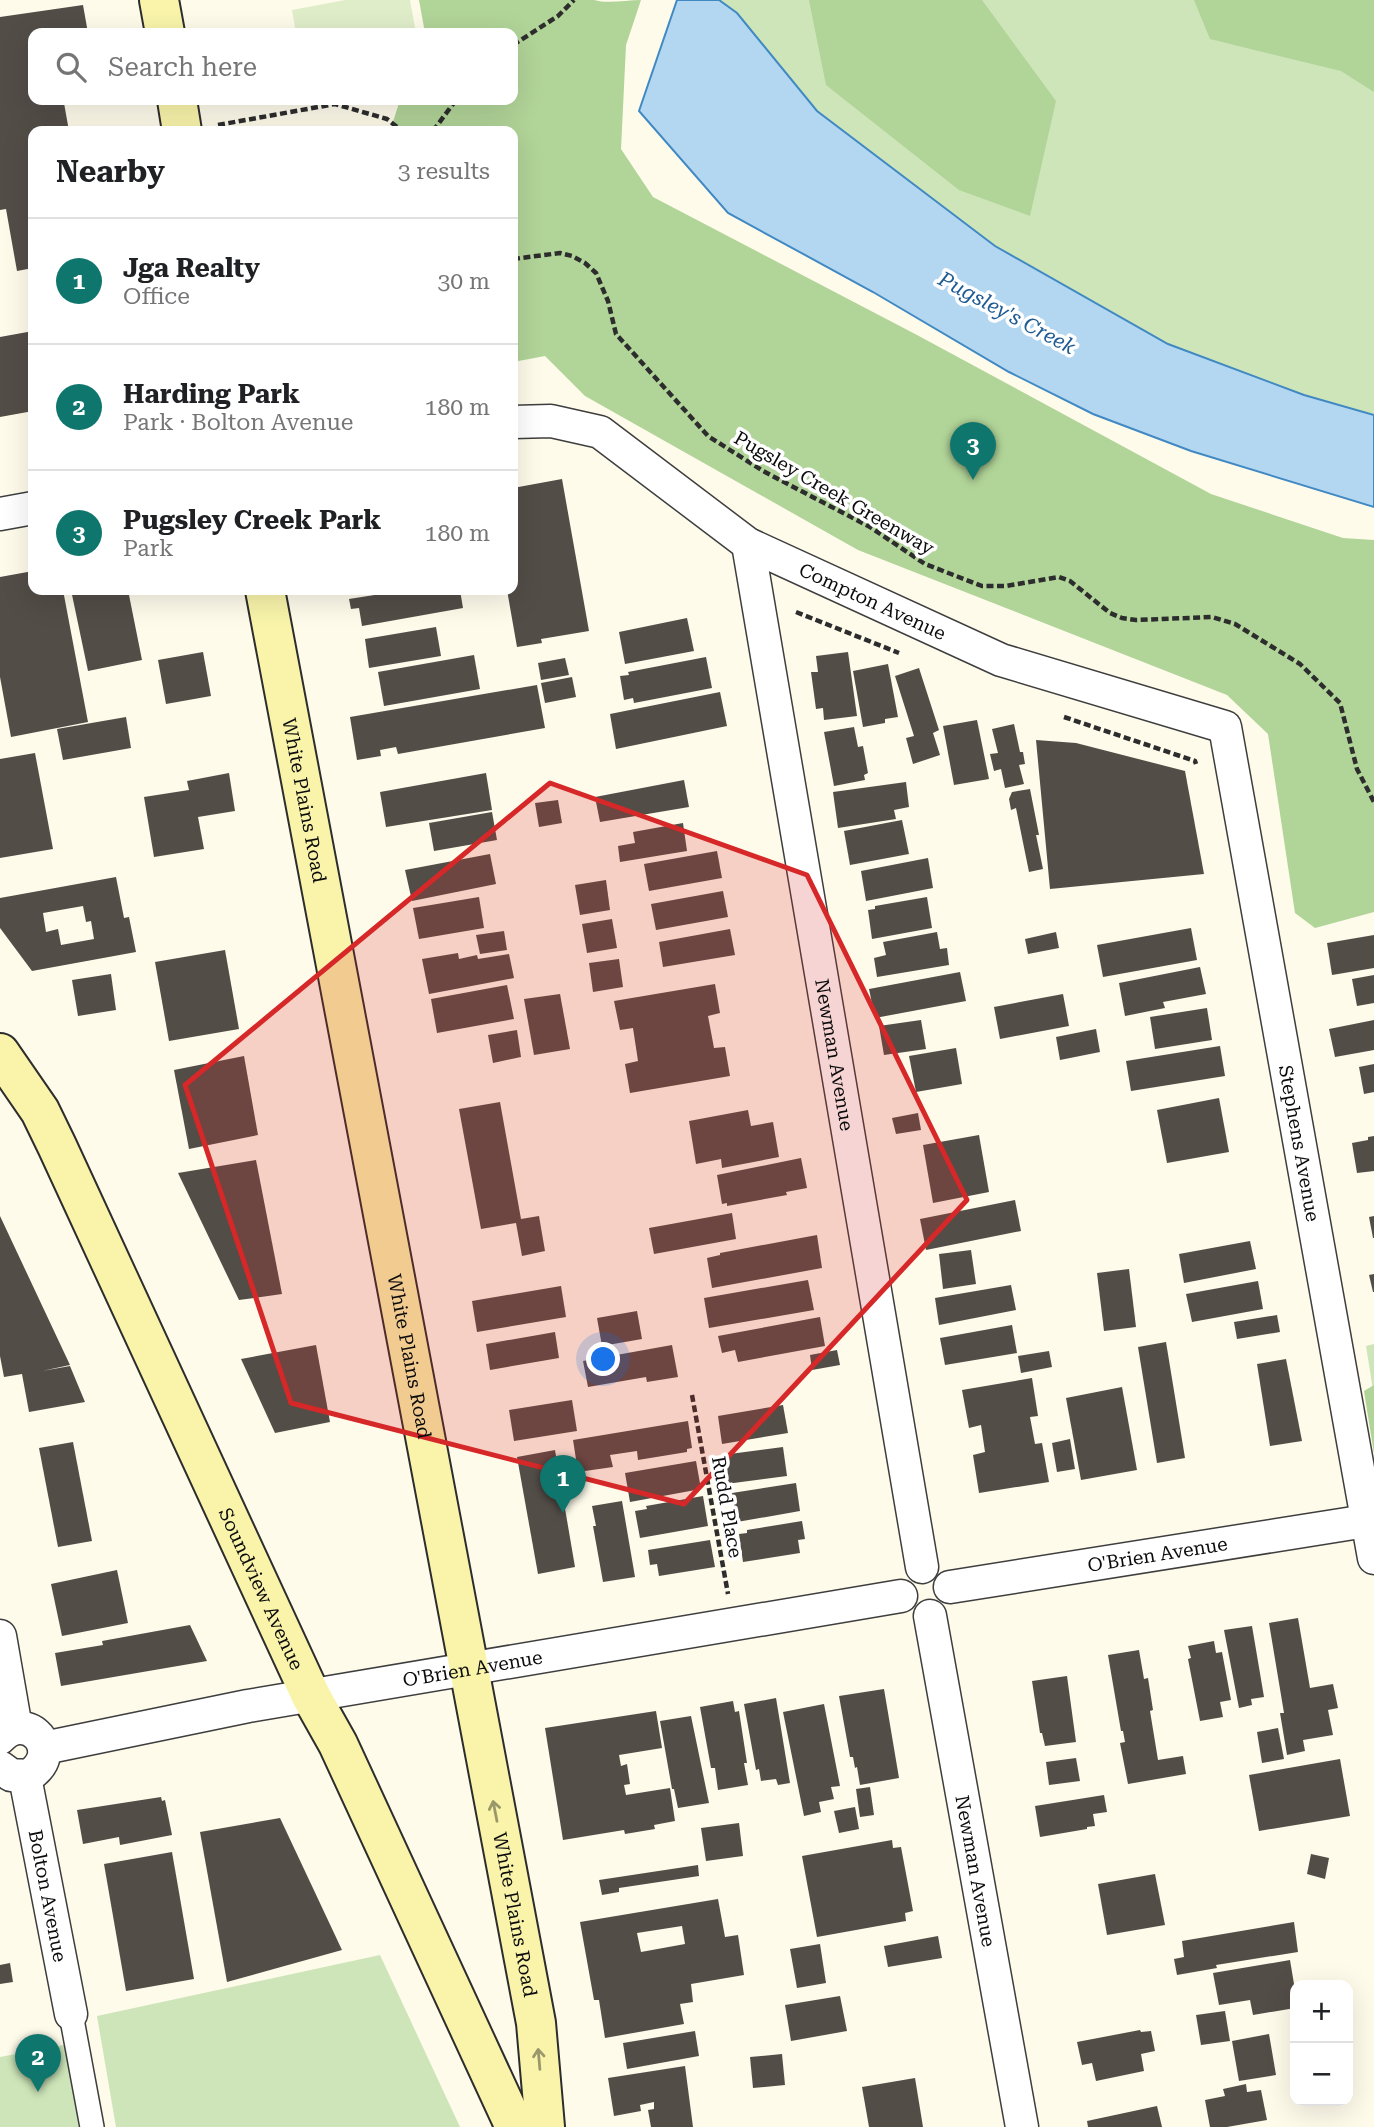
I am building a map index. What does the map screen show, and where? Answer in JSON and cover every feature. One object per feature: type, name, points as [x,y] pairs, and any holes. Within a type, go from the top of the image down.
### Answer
[{"type":"main road","points":[[159,0],[164,28]]},
{"type":"main road","points":[[178,105],[181,126]]},
{"type":"main road","name":"White Plains Road","points":[[266,595],[536,2023],[545,2127]]},
{"type":"main road","name":"Soundview Avenue","points":[[6,1072],[40,1111],[57,1146],[311,1696],[338,1744],[515,2127]]},
{"type":"street","name":"Compton Avenue","points":[[518,422],[551,421],[600,432],[748,544],[1001,660],[1225,727]]},
{"type":"street","points":[[0,514],[28,509]]},
{"type":"street","name":"Newman Avenue","points":[[748,544],[922,1567]]},
{"type":"street","name":"Stephens Avenue","points":[[1225,727],[1374,1558]]},
{"type":"street","name":"O'Brien Avenue","points":[[950,1587],[1366,1521]]},
{"type":"street","points":[[922,1567],[936,1569],[943,1574],[950,1587],[950,1595],[944,1608],[930,1616],[915,1614],[901,1596],[903,1580],[914,1569],[922,1567]]},
{"type":"street","name":"O'Brien Avenue","points":[[44,1748],[248,1706],[901,1596]]},
{"type":"street","name":"Newman Avenue","points":[[930,1616],[1022,2127]]},
{"type":"street","points":[[0,1636],[8,1733],[31,1730],[42,1741],[44,1748],[41,1765],[13,1772]]},
{"type":"street","name":"Bolton Avenue","points":[[13,1772],[71,2014]]},
{"type":"street","points":[[71,2014],[92,2127]]},
{"type":"path","points":[[518,42],[558,16],[574,0]]},
{"type":"path","points":[[246,121],[330,105]]},
{"type":"path","points":[[338,105],[387,119],[396,126]]},
{"type":"path","points":[[437,126],[452,105]]},
{"type":"path","name":"Pugsley Creek Greenway","points":[[518,258],[560,253],[585,263],[596,273],[608,300],[616,334],[708,436],[763,471],[870,527],[925,564],[982,586],[1006,586],[1059,577],[1070,581],[1110,613],[1122,618],[1136,620],[1212,617],[1235,624],[1300,664],[1340,703],[1357,769],[1374,802]]},
{"type":"path","points":[[1058,715],[1195,761],[1198,774]]},
{"type":"path","name":"Rudd Place","points":[[692,1395],[734,1625]]},
{"type":"highlighted area","points":[[550,783],[807,875],[967,1200],[684,1504],[291,1403],[185,1085]]},
{"type":"green space","points":[[345,0],[410,0],[415,28],[295,28],[292,10]]},
{"type":"green space","points":[[419,0],[641,0],[626,45],[621,149],[653,197],[917,335],[1211,494],[1343,538],[1374,540],[1374,912],[1315,928],[1295,913],[1268,734],[1227,695],[858,550],[585,396],[545,356],[518,361],[518,126],[392,126],[398,105],[518,105],[518,28],[424,28]]},
{"type":"green space","points":[[719,0],[1374,0],[1374,415],[1304,395],[1168,344],[995,246],[817,111],[737,13]]},
{"type":"green space","points":[[809,0],[982,0],[1056,101],[1030,216],[959,190],[826,85]]},
{"type":"green space","points":[[1194,0],[1374,0],[1374,92],[1341,71],[1210,39]]},
{"type":"green space","points":[[1374,1344],[1374,1396],[1366,1346]]},
{"type":"green space","points":[[1374,1385],[1374,1454],[1364,1391]]},
{"type":"green space","points":[[380,1955],[460,2127],[116,2127],[97,2016]]},
{"type":"green space","points":[[69,2044],[83,2127],[0,2127],[0,2057]]},
{"type":"water","name":"Pugsley's Creek","points":[[677,0],[719,0],[737,13],[817,111],[995,246],[1168,344],[1304,395],[1374,415],[1374,507],[1191,451],[1093,414],[1009,372],[873,292],[728,213],[639,111]]},
{"type":"building","points":[[83,5],[87,28],[28,28],[28,105],[64,105],[68,126],[28,126],[28,269],[17,271],[6,209],[0,210],[0,17]]},
{"type":"building","points":[[28,332],[28,412],[0,417],[0,337]]},
{"type":"building","points":[[562,479],[589,631],[541,639],[542,643],[517,647],[508,595],[518,595],[518,487]]},
{"type":"building","points":[[28,572],[28,595],[64,595],[88,722],[11,737],[0,677],[0,577]]},
{"type":"building","points":[[72,595],[129,595],[142,660],[88,671]]},
{"type":"building","points":[[374,595],[461,595],[463,608],[362,626],[359,608],[351,609],[349,599]]},
{"type":"building","points":[[687,618],[694,651],[625,664],[619,632]]},
{"type":"building","points":[[436,627],[441,656],[369,668],[365,639]]},
{"type":"building","points":[[203,652],[211,696],[166,704],[158,660]]},
{"type":"building","points":[[848,652],[857,716],[824,720],[823,708],[816,709],[811,672],[818,672],[816,656]]},
{"type":"building","points":[[474,655],[480,689],[384,706],[378,672]]},
{"type":"building","points":[[706,657],[712,688],[634,703],[633,698],[624,700],[620,676],[629,675],[628,672]]},
{"type":"building","points":[[565,658],[569,675],[541,680],[538,663]]},
{"type":"building","points":[[888,664],[898,717],[885,719],[885,723],[863,727],[853,671]]},
{"type":"building","points":[[919,668],[939,730],[933,733],[940,755],[913,764],[906,738],[914,736],[895,676]]},
{"type":"building","points":[[572,677],[576,697],[545,703],[541,683]]},
{"type":"building","points":[[537,685],[545,728],[398,754],[396,747],[380,750],[381,756],[357,760],[350,717]]},
{"type":"building","points":[[720,692],[727,726],[616,749],[610,714]]},
{"type":"building","points":[[126,717],[131,748],[63,760],[57,729]]},
{"type":"building","points":[[977,720],[989,779],[954,785],[943,726]]},
{"type":"building","points":[[1014,724],[1025,764],[1019,765],[1024,784],[1005,788],[1001,769],[994,771],[990,754],[998,753],[992,729]]},
{"type":"building","points":[[854,727],[858,747],[863,746],[868,773],[864,775],[865,780],[834,786],[824,732]]},
{"type":"building","points":[[1036,740],[1076,743],[1185,771],[1204,874],[1050,889]]},
{"type":"building","points":[[35,753],[53,849],[0,858],[0,759]]},
{"type":"building","points":[[229,773],[235,811],[198,817],[204,849],[154,857],[144,797],[189,790],[187,781]]},
{"type":"building","points":[[486,773],[492,810],[386,827],[380,792]]},
{"type":"building","points":[[684,780],[689,807],[600,822],[595,797]]},
{"type":"building","points":[[906,782],[909,807],[894,810],[896,819],[838,828],[833,792]]},
{"type":"building","points":[[1030,789],[1043,869],[1029,872],[1016,808],[1011,810],[1009,799],[1012,792]]},
{"type":"building","points":[[558,800],[562,823],[539,827],[535,803]]},
{"type":"building","points":[[492,812],[497,840],[434,851],[429,823]]},
{"type":"building","points":[[902,820],[909,854],[850,865],[844,831]]},
{"type":"building","points":[[683,823],[687,851],[620,862],[618,846],[635,843],[633,832]]},
{"type":"building","points":[[717,851],[722,878],[649,891],[644,864]]},
{"type":"building","points":[[490,854],[496,884],[412,901],[405,870]]},
{"type":"building","points":[[928,858],[933,888],[866,901],[861,871]]},
{"type":"building","points":[[116,877],[124,918],[129,917],[136,952],[32,971],[0,928],[0,898]],"holes":[[[83,906],[86,922],[91,921],[94,939],[61,945],[58,929],[46,932],[43,913]]]},
{"type":"building","points":[[606,880],[610,910],[580,915],[575,885]]},
{"type":"building","points":[[723,891],[728,917],[656,930],[651,904]]},
{"type":"building","points":[[479,897],[484,928],[419,939],[413,908]]},
{"type":"building","points":[[927,897],[932,928],[872,939],[868,910],[875,909],[875,906]]},
{"type":"building","points":[[612,919],[617,948],[587,953],[582,924]]},
{"type":"building","points":[[1191,928],[1197,960],[1103,977],[1097,945]]},
{"type":"building","points":[[730,929],[735,955],[663,967],[659,942]]},
{"type":"building","points":[[504,931],[507,950],[480,954],[476,935]]},
{"type":"building","points":[[937,932],[940,949],[947,948],[949,965],[877,977],[874,958],[886,955],[883,942]]},
{"type":"building","points":[[1056,932],[1059,948],[1028,954],[1025,939]]},
{"type":"building","points":[[1374,935],[1374,968],[1332,975],[1327,943]]},
{"type":"building","points":[[225,950],[239,1029],[169,1041],[155,962]]},
{"type":"building","points":[[458,953],[459,959],[477,955],[478,959],[509,954],[514,978],[429,994],[422,959]]},
{"type":"building","points":[[619,959],[623,987],[593,992],[589,963]]},
{"type":"building","points":[[1200,967],[1206,994],[1163,1002],[1165,1008],[1125,1016],[1119,983]]},
{"type":"building","points":[[960,972],[966,1001],[875,1018],[869,989]]},
{"type":"building","points":[[111,974],[116,1010],[78,1016],[72,980]]},
{"type":"building","points":[[1374,975],[1374,1003],[1357,1006],[1352,979]]},
{"type":"building","points":[[715,984],[720,1013],[708,1016],[714,1048],[725,1047],[730,1076],[630,1093],[625,1064],[638,1061],[633,1028],[620,1030],[614,1001]]},
{"type":"building","points":[[507,985],[514,1019],[437,1033],[431,999]]},
{"type":"building","points":[[560,994],[570,1049],[534,1055],[524,999]]},
{"type":"building","points":[[1063,994],[1069,1026],[1000,1039],[994,1007]]},
{"type":"building","points":[[1207,1008],[1212,1040],[1155,1049],[1150,1017]]},
{"type":"building","points":[[921,1020],[926,1049],[884,1055],[879,1026]]},
{"type":"building","points":[[1374,1020],[1374,1050],[1335,1057],[1329,1029]]},
{"type":"building","points":[[1096,1029],[1100,1052],[1060,1060],[1056,1037]]},
{"type":"building","points":[[517,1030],[521,1057],[493,1063],[488,1035]]},
{"type":"building","points":[[1220,1046],[1225,1076],[1131,1091],[1126,1061]]},
{"type":"building","points":[[956,1048],[962,1084],[916,1092],[909,1056]]},
{"type":"building","points":[[244,1056],[258,1135],[189,1149],[174,1070]]},
{"type":"building","points":[[1374,1064],[1374,1092],[1364,1094],[1359,1067]]},
{"type":"building","points":[[1219,1098],[1229,1152],[1167,1163],[1157,1110]]},
{"type":"building","points":[[500,1102],[521,1219],[539,1216],[545,1251],[522,1256],[516,1223],[481,1229],[459,1109]]},
{"type":"building","points":[[748,1110],[751,1126],[773,1122],[779,1157],[722,1168],[721,1159],[696,1164],[689,1121]]},
{"type":"building","points":[[918,1113],[921,1130],[896,1134],[892,1118]]},
{"type":"building","points":[[979,1135],[989,1192],[933,1203],[923,1145]]},
{"type":"building","points":[[1374,1136],[1374,1171],[1357,1173],[1352,1143]]},
{"type":"building","points":[[801,1158],[807,1188],[786,1192],[787,1195],[727,1206],[727,1203],[722,1204],[717,1175]]},
{"type":"building","points":[[256,1160],[282,1294],[239,1300],[178,1173]]},
{"type":"building","points":[[1015,1200],[1021,1231],[926,1250],[920,1219]]},
{"type":"building","points":[[732,1213],[736,1239],[654,1254],[649,1228]]},
{"type":"building","points":[[0,1216],[70,1365],[42,1371],[70,1366],[85,1402],[29,1412],[22,1374],[4,1377],[0,1356]]},
{"type":"building","points":[[1374,1216],[1374,1238],[1373,1238],[1369,1217]]},
{"type":"building","points":[[817,1235],[822,1268],[712,1288],[707,1258],[720,1253]]},
{"type":"building","points":[[1250,1241],[1256,1269],[1184,1283],[1179,1254]]},
{"type":"building","points":[[971,1250],[976,1284],[943,1289],[939,1254]]},
{"type":"building","points":[[1129,1269],[1136,1327],[1104,1331],[1097,1273]]},
{"type":"building","points":[[1374,1274],[1374,1292],[1373,1292],[1369,1275]]},
{"type":"building","points":[[808,1280],[814,1310],[709,1328],[704,1298]]},
{"type":"building","points":[[1258,1281],[1263,1309],[1192,1322],[1186,1294]]},
{"type":"building","points":[[1011,1285],[1016,1310],[939,1325],[935,1298]]},
{"type":"building","points":[[561,1286],[566,1317],[477,1332],[472,1301]]},
{"type":"building","points":[[637,1311],[642,1339],[602,1346],[597,1318]]},
{"type":"building","points":[[1277,1315],[1280,1332],[1237,1339],[1234,1322]]},
{"type":"building","points":[[820,1317],[825,1346],[738,1362],[735,1350],[722,1353],[718,1336]]},
{"type":"building","points":[[1012,1325],[1017,1353],[945,1365],[940,1338]]},
{"type":"building","points":[[555,1332],[559,1358],[490,1370],[486,1344]]},
{"type":"building","points":[[1166,1342],[1185,1458],[1157,1463],[1138,1347]]},
{"type":"building","points":[[316,1345],[330,1422],[275,1433],[241,1359]]},
{"type":"building","points":[[672,1345],[678,1377],[647,1382],[646,1377],[588,1387],[583,1361]]},
{"type":"building","points":[[837,1350],[840,1365],[812,1370],[810,1355]]},
{"type":"building","points":[[1049,1351],[1052,1367],[1021,1373],[1018,1356]]},
{"type":"building","points":[[1286,1359],[1302,1441],[1270,1446],[1257,1364]]},
{"type":"building","points":[[1032,1378],[1038,1416],[1030,1417],[1035,1444],[1042,1443],[1049,1482],[979,1493],[973,1455],[985,1452],[981,1425],[969,1428],[962,1390]]},
{"type":"building","points":[[1122,1387],[1137,1470],[1081,1480],[1066,1398]]},
{"type":"building","points":[[572,1400],[577,1431],[514,1441],[509,1410]]},
{"type":"building","points":[[783,1405],[788,1433],[722,1444],[718,1416]]},
{"type":"building","points":[[688,1421],[692,1448],[687,1449],[687,1452],[638,1460],[637,1451],[610,1455],[613,1467],[578,1472],[573,1440]]},
{"type":"building","points":[[1070,1439],[1075,1469],[1057,1472],[1052,1443]]},
{"type":"building","points":[[73,1442],[92,1541],[58,1547],[39,1448]]},
{"type":"building","points":[[783,1447],[787,1476],[726,1484],[722,1455]]},
{"type":"building","points":[[555,1450],[575,1567],[538,1574],[517,1457]]},
{"type":"building","points":[[696,1461],[701,1489],[630,1502],[625,1473]]},
{"type":"building","points":[[796,1483],[800,1511],[737,1522],[732,1493]]},
{"type":"building","points":[[703,1496],[708,1526],[640,1538],[635,1511],[647,1509],[646,1506]]},
{"type":"building","points":[[622,1501],[635,1577],[603,1582],[592,1506]]},
{"type":"building","points":[[802,1521],[805,1539],[798,1540],[800,1553],[743,1562],[739,1534],[747,1533],[747,1530]]},
{"type":"building","points":[[710,1540],[715,1567],[659,1576],[657,1564],[650,1565],[648,1550]]},
{"type":"building","points":[[117,1570],[128,1623],[62,1636],[51,1584]]},
{"type":"building","points":[[1298,1618],[1310,1688],[1333,1684],[1338,1708],[1328,1710],[1333,1735],[1303,1740],[1305,1751],[1287,1755],[1280,1713],[1284,1713],[1269,1623]]},
{"type":"building","points":[[190,1625],[207,1661],[61,1686],[55,1653],[103,1645],[102,1641]]},
{"type":"building","points":[[1252,1626],[1264,1697],[1251,1699],[1252,1705],[1239,1708],[1224,1630]]},
{"type":"building","points":[[1214,1641],[1216,1653],[1222,1652],[1231,1700],[1220,1702],[1223,1717],[1200,1721],[1188,1646]]},
{"type":"building","points":[[1139,1650],[1144,1679],[1148,1678],[1158,1760],[1183,1756],[1186,1774],[1128,1784],[1120,1743],[1125,1742],[1108,1655]]},
{"type":"building","points":[[1067,1676],[1076,1742],[1045,1746],[1040,1733],[1032,1681]]},
{"type":"building","points":[[884,1689],[899,1778],[860,1785],[857,1767],[855,1768],[853,1757],[850,1757],[839,1696]]},
{"type":"building","points":[[776,1698],[790,1783],[778,1785],[776,1779],[761,1781],[759,1769],[756,1770],[744,1704]]},
{"type":"building","points":[[733,1701],[735,1712],[739,1711],[748,1785],[718,1790],[715,1768],[711,1768],[700,1707]]},
{"type":"building","points":[[824,1704],[840,1786],[831,1787],[834,1799],[819,1802],[821,1812],[804,1816],[783,1712]]},
{"type":"building","points":[[656,1711],[662,1748],[619,1755],[621,1766],[627,1764],[630,1784],[624,1785],[626,1795],[670,1788],[675,1821],[654,1825],[655,1829],[625,1834],[624,1830],[563,1840],[545,1728]]},
{"type":"building","points":[[691,1716],[709,1803],[678,1808],[660,1721]]},
{"type":"building","points":[[1278,1728],[1284,1759],[1262,1763],[1257,1732]]},
{"type":"building","points":[[1076,1758],[1080,1781],[1049,1785],[1046,1762]]},
{"type":"building","points":[[1340,1759],[1350,1816],[1259,1831],[1249,1775]]},
{"type":"building","points":[[870,1787],[874,1815],[860,1817],[856,1789]]},
{"type":"building","points":[[1104,1795],[1107,1812],[1093,1814],[1095,1826],[1040,1837],[1035,1806]]},
{"type":"building","points":[[161,1797],[162,1801],[165,1800],[172,1835],[120,1845],[119,1837],[83,1844],[77,1810]]},
{"type":"building","points":[[855,1807],[859,1829],[839,1833],[834,1811]]},
{"type":"building","points":[[280,1818],[342,1950],[227,1982],[200,1832]]},
{"type":"building","points":[[739,1823],[743,1856],[706,1861],[701,1828]]},
{"type":"building","points":[[892,1840],[893,1848],[901,1847],[913,1911],[905,1913],[906,1921],[817,1937],[802,1856]]},
{"type":"building","points":[[172,1852],[194,1979],[126,1991],[104,1864]]},
{"type":"building","points":[[1311,1854],[1329,1858],[1325,1879],[1307,1874]]},
{"type":"building","points":[[698,1865],[699,1876],[619,1888],[619,1892],[602,1895],[599,1880]]},
{"type":"building","points":[[1155,1874],[1165,1925],[1107,1935],[1098,1884]]},
{"type":"building","points":[[718,1899],[725,1937],[738,1935],[744,1975],[691,1984],[693,2002],[680,2004],[684,2024],[605,2038],[599,2000],[594,2000],[580,1922]],"holes":[[[682,1926],[685,1944],[641,1952],[637,1933]]]},
{"type":"building","points":[[1294,1922],[1298,1952],[1216,1965],[1217,1968],[1177,1975],[1174,1959],[1184,1957],[1182,1941]]},
{"type":"building","points":[[938,1936],[942,1958],[888,1967],[884,1946]]},
{"type":"building","points":[[820,1944],[826,1983],[797,1988],[790,1949]]},
{"type":"building","points":[[1290,1960],[1293,1980],[1290,1980],[1290,2009],[1253,2015],[1250,2000],[1219,2005],[1213,1973]]},
{"type":"building","points":[[10,1963],[13,1982],[0,1984],[0,1965]]},
{"type":"building","points":[[840,1996],[847,2031],[791,2041],[785,2005]]},
{"type":"building","points":[[1225,2011],[1230,2041],[1201,2045],[1196,2015]]},
{"type":"building","points":[[1140,2030],[1151,2031],[1155,2051],[1141,2054],[1144,2071],[1096,2081],[1092,2063],[1082,2065],[1077,2042]]},
{"type":"building","points":[[695,2031],[699,2056],[627,2069],[623,2043]]},
{"type":"building","points":[[1269,2034],[1276,2075],[1239,2081],[1232,2041]]},
{"type":"building","points":[[782,2054],[785,2085],[753,2088],[750,2057]]},
{"type":"building","points":[[685,2066],[693,2127],[651,2127],[648,2110],[654,2109],[654,2102],[640,2105],[641,2111],[614,2116],[608,2078]]},
{"type":"building","points":[[915,2078],[923,2127],[869,2127],[862,2087]]},
{"type":"building","points":[[1246,2084],[1247,2092],[1261,2090],[1267,2120],[1210,2127],[1205,2100],[1225,2096],[1223,2089]]},
{"type":"building","points":[[1157,2106],[1162,2127],[1088,2127],[1087,2121]]},
{"type":"place","name":"Pugsley Creek Park","points":[[973,480]]},
{"type":"place","name":"Jga Realty","points":[[563,1513]]},
{"type":"place","name":"Harding Park","points":[[38,2092]]}]
